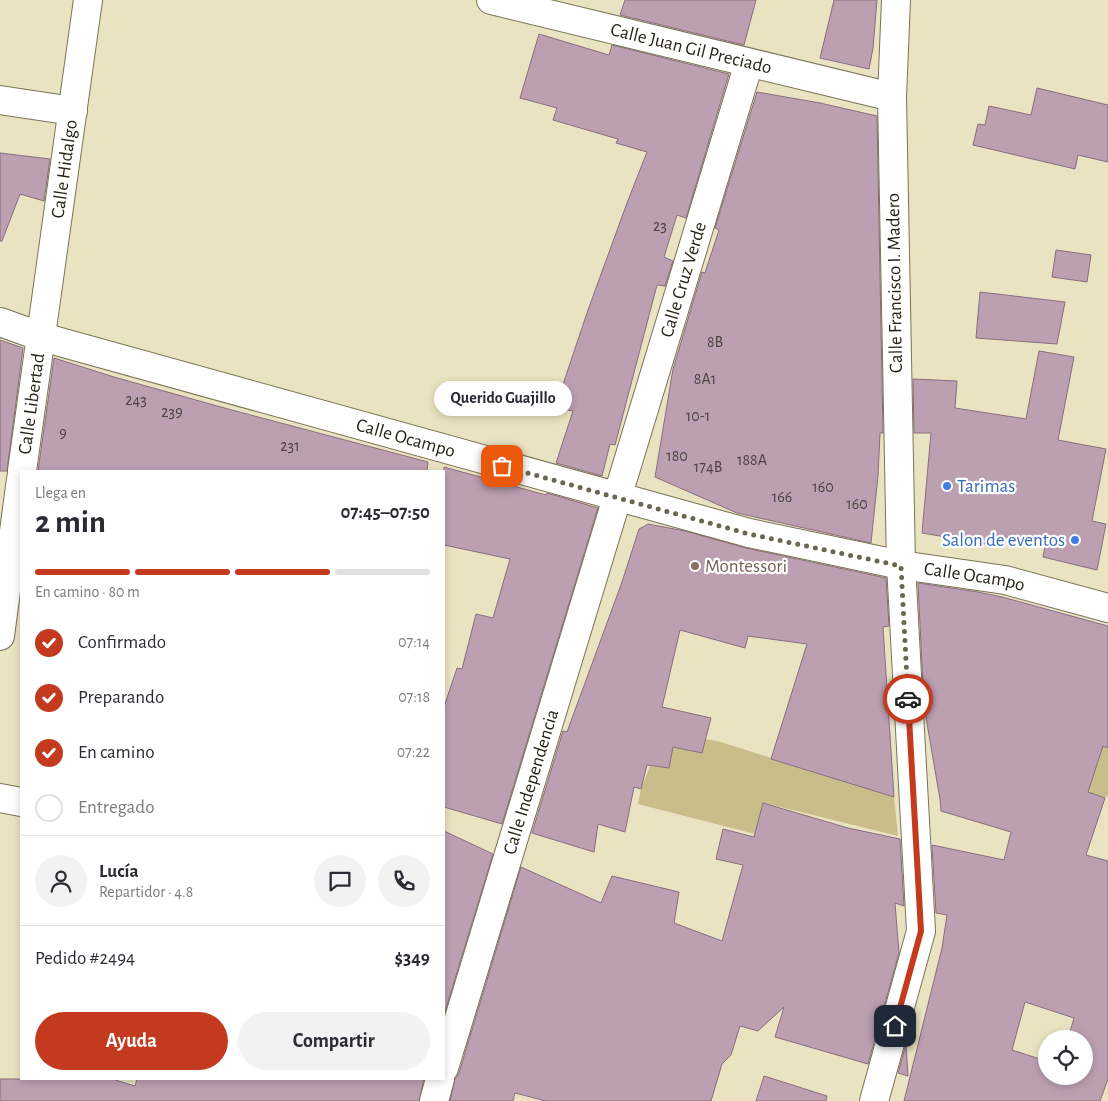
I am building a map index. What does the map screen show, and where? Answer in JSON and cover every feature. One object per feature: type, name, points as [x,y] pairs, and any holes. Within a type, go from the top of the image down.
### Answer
[{"type":"street","name":"Calle Hidalgo","points":[[42,337],[88,0]]},
{"type":"street","name":"Calle Juan Gil Preciado","points":[[491,0],[892,97]]},
{"type":"street","name":"Calle Francisco I. Madero","points":[[874,1101],[921,931],[901,566],[892,97],[896,0]]},
{"type":"street","name":"Calle Cruz Verde","points":[[617,498],[749,63]]},
{"type":"street","points":[[0,100],[73,111]]},
{"type":"street","name":"Calle Ocampo","points":[[0,322],[42,337],[749,534],[901,566],[1005,580],[1108,608]]},
{"type":"street","name":"Calle Libertad","points":[[22,470],[42,337]]},
{"type":"street","name":"Calle Libertad","points":[[0,636],[20,486]]},
{"type":"street","name":"Calle Independencia","points":[[445,1065],[617,498]]},
{"type":"street","points":[[0,798],[20,802]]},
{"type":"street","points":[[434,1101],[440,1080]]},
{"type":"shaded area","points":[[706,739],[721,742],[894,797],[898,836],[764,803],[755,834],[638,804],[641,789],[650,766],[669,768],[673,747],[702,753]]},
{"type":"shaded area","points":[[1103,746],[1108,748],[1108,795],[1105,798],[1056,781]]},
{"type":"building","points":[[625,0],[756,0],[744,45],[620,15]]},
{"type":"building","points":[[834,0],[877,0],[873,48],[869,69],[820,58]]},
{"type":"building","points":[[539,34],[609,55],[612,45],[729,74],[686,218],[677,215],[664,257],[673,261],[665,286],[657,285],[615,445],[610,444],[602,476],[556,463],[573,411],[555,408],[588,310],[647,152],[616,143],[618,139],[553,120],[557,108],[520,98]]},
{"type":"building","points":[[1037,88],[1108,105],[1108,162],[1078,155],[1075,169],[973,145],[978,124],[985,125],[989,106],[1031,115]]},
{"type":"building","points":[[757,92],[820,103],[877,116],[883,433],[880,433],[878,476],[871,543],[737,513],[655,477],[673,369],[702,272],[705,273],[719,230],[715,228]]},
{"type":"building","points":[[0,153],[50,159],[44,201],[20,194],[2,241],[0,241]]},
{"type":"building","points":[[1056,250],[1091,255],[1087,282],[1052,277]]},
{"type":"building","points":[[980,292],[1065,302],[1057,344],[976,338]]},
{"type":"building","points":[[0,340],[23,348],[7,471],[0,471]]},
{"type":"building","points":[[1039,351],[1074,357],[1058,440],[1106,449],[1092,521],[1106,524],[1097,570],[1043,557],[1045,546],[1001,536],[999,546],[922,533],[931,433],[914,433],[913,379],[957,381],[955,408],[1026,419]]},
{"type":"building","points":[[54,358],[228,409],[428,462],[427,470],[38,470]]},
{"type":"building","points":[[444,467],[598,508],[502,824],[445,807],[445,704],[457,668],[462,669],[476,614],[493,618],[510,559],[445,545]]},
{"type":"building","points":[[648,524],[685,531],[746,548],[886,578],[889,626],[883,627],[894,797],[771,759],[807,644],[748,636],[745,648],[680,630],[662,707],[711,718],[702,753],[673,747],[669,768],[647,765],[641,789],[634,787],[625,832],[598,824],[594,852],[532,833],[563,731],[567,732],[622,582],[639,529]]},
{"type":"building","points":[[918,583],[1002,597],[1108,626],[1108,748],[1103,746],[1088,792],[1105,798],[1086,855],[1108,861],[1108,1079],[1100,1101],[904,1101],[942,948],[947,915],[936,913],[932,845],[1004,860],[1011,832],[941,811],[924,706]]},
{"type":"building","points":[[763,803],[848,828],[900,839],[904,906],[895,903],[899,953],[868,1064],[775,1037],[784,1007],[758,1031],[740,1026],[731,1055],[722,1064],[711,1101],[546,1101],[515,1093],[513,1101],[450,1101],[455,1079],[459,1073],[521,867],[601,903],[612,876],[679,892],[674,923],[722,941],[743,865],[716,859],[723,829],[754,837]]},
{"type":"building","points":[[445,831],[493,854],[445,1012]]},
{"type":"building","points":[[906,1044],[908,1076],[898,1073]]},
{"type":"building","points":[[764,1076],[827,1096],[826,1101],[756,1101]]},
{"type":"building","points":[[0,1079],[115,1080],[135,1086],[137,1080],[424,1080],[419,1101],[0,1101]]},
{"type":"way so far","points":[[502,466],[749,534],[901,566],[908,699]]},
{"type":"place","name":"Querido Guajillo","points":[[502,466]]},
{"type":"place","name":"Tarimas","points":[[947,486]]},
{"type":"place","name":"Salon de eventos","points":[[1075,540]]},
{"type":"place","name":"Montessori","points":[[695,566]]},
{"type":"route","points":[[895,1026],[921,931],[908,699]]}]
